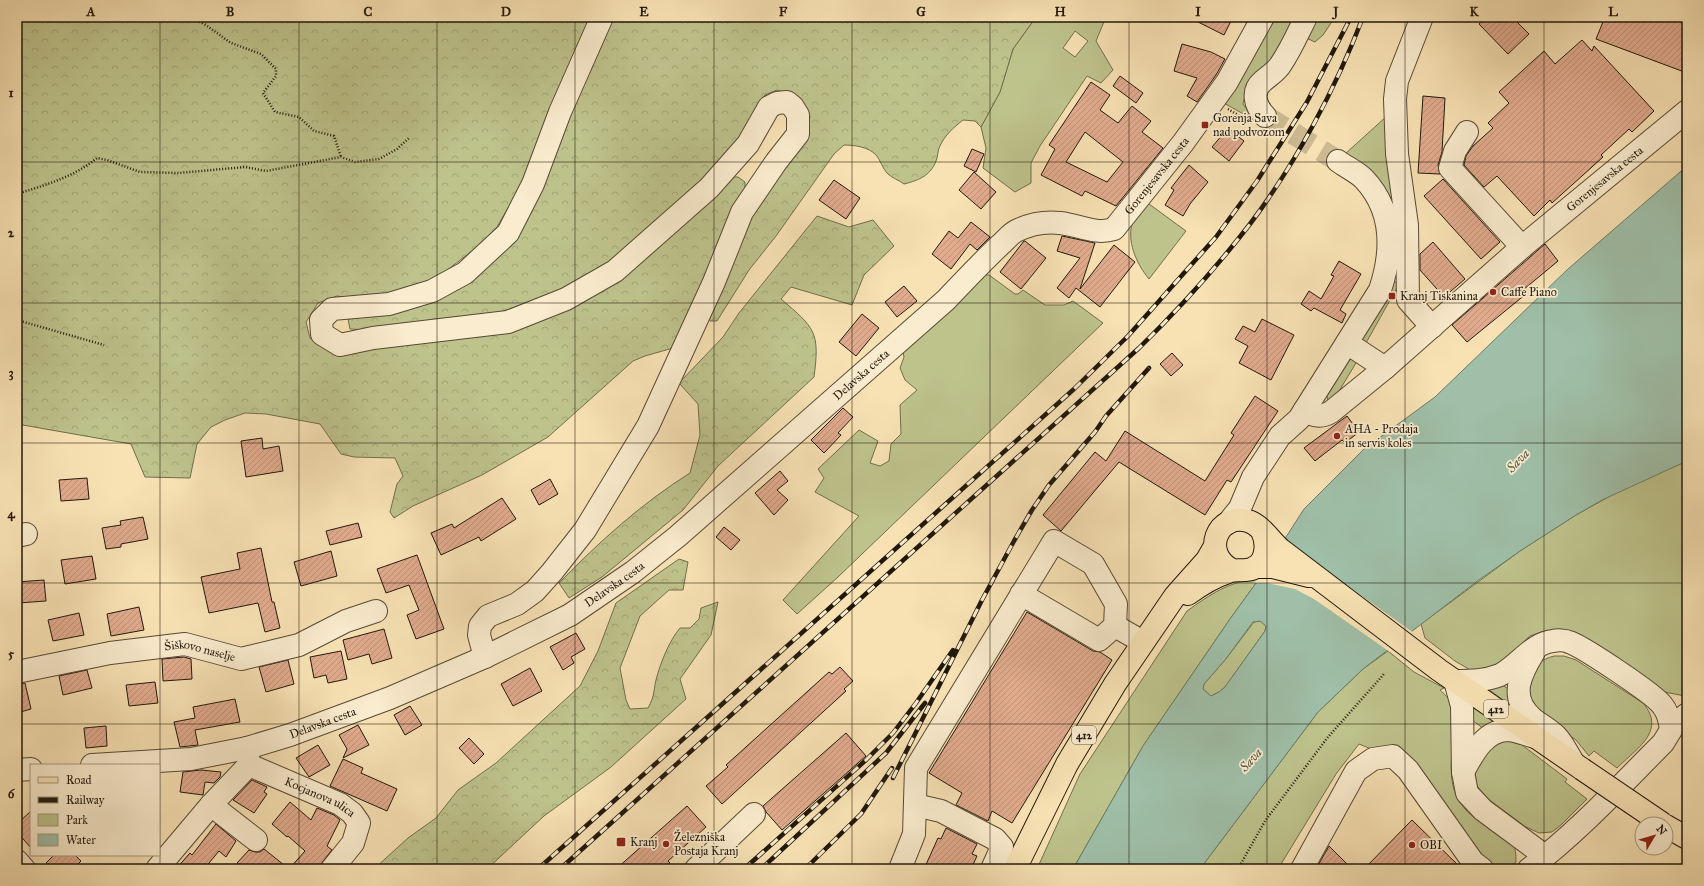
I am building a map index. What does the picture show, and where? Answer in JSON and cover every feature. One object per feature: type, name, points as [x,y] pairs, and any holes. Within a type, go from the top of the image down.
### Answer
[{"type":"main road","name":"412","points":[[1015,869],[1067,764],[1115,684],[1183,586],[1207,560],[1215,546],[1218,533],[1250,526],[1447,675],[1651,816]]},
{"type":"main road","points":[[1250,526],[1266,539],[1265,555],[1261,562],[1255,567]]},
{"type":"main road","points":[[1215,546],[1220,561],[1232,570]]},
{"type":"main road","name":"412","points":[[1167,610],[1203,584],[1232,570],[1247,570],[1255,567],[1273,567],[1290,570],[1322,580]]},
{"type":"main road","points":[[1674,831],[1687,838]]},
{"type":"street","points":[[484,657],[479,635],[480,626],[488,616],[517,604],[535,591],[552,572],[585,530],[648,426],[714,282],[742,212],[776,162],[798,134],[798,115],[793,107],[787,102],[777,103],[769,107],[748,144],[709,188],[615,271],[566,299],[508,322],[373,338],[340,344],[322,334],[321,320],[332,309],[389,304],[432,291],[465,273],[508,233],[533,184],[560,112],[602,17]]},
{"type":"street","name":"Gorenjesavska cesta","points":[[1040,222],[1066,224],[1105,232],[1114,229],[1183,143],[1223,88],[1237,66],[1263,17]]},
{"type":"street","points":[[1255,118],[1259,110],[1256,103],[1257,91],[1262,81],[1269,77],[1281,65],[1306,17]]},
{"type":"street","points":[[1422,17],[1397,81],[1395,99],[1397,154],[1407,226],[1408,300],[1432,327]]},
{"type":"street","name":"Gorenjesavska cesta","points":[[1301,415],[1325,416],[1331,412],[1385,368],[1522,247],[1687,111]]},
{"type":"street","points":[[1467,132],[1455,151],[1450,168],[1522,247]]},
{"type":"street","points":[[1301,415],[1295,440],[1262,492],[1256,507],[1256,518],[1250,526],[1240,508],[1253,477],[1280,436],[1301,415],[1380,290],[1385,275],[1390,248],[1386,218],[1377,198],[1363,179],[1338,161]]},
{"type":"street","name":"Delavska cesta","points":[[108,764],[248,756],[290,735],[390,698],[484,657],[570,615],[633,572],[678,536],[946,300],[984,260],[1015,232],[1040,222]]},
{"type":"street","points":[[1347,343],[1385,368]]},
{"type":"street","points":[[900,869],[914,834],[916,768],[1054,541],[1093,564],[1116,604],[1116,626]]},
{"type":"street","points":[[1021,594],[1099,640],[1116,626]]},
{"type":"street","name":"Šiškovo naselje","points":[[17,672],[110,653],[185,644],[241,659],[299,645],[346,621],[376,611]]},
{"type":"street","points":[[1116,626],[1144,642]]},
{"type":"street","points":[[1553,641],[1568,641],[1583,649],[1651,695],[1681,720],[1671,730],[1663,743],[1583,822],[1537,863],[1467,793],[1463,772],[1462,706],[1447,675],[1480,681],[1500,674],[1537,647],[1553,641]]},
{"type":"street","points":[[1537,647],[1524,668],[1518,688],[1521,705],[1531,717],[1557,736],[1577,766]]},
{"type":"street","points":[[1463,772],[1475,751],[1485,738],[1496,733],[1508,730],[1538,738]]},
{"type":"street","points":[[156,869],[211,805],[248,756]]},
{"type":"street","name":"Kocjanova ulica","points":[[248,756],[340,804],[352,813],[359,823],[353,843],[332,869]]},
{"type":"street","points":[[1302,869],[1356,771],[1373,758],[1393,756],[1408,770],[1473,862],[1482,869]]},
{"type":"street","points":[[17,770],[30,769]]},
{"type":"street","points":[[211,805],[256,840]]},
{"type":"street","points":[[915,805],[941,810],[995,839],[1002,847],[992,869]]},
{"type":"street","points":[[696,869],[754,814]]},
{"type":"street","points":[[17,861],[24,869]]},
{"type":"path","points":[[164,17],[179,20],[196,20],[206,25],[231,43],[261,54],[276,69],[276,76],[263,93],[275,112],[300,117],[314,131],[334,136],[341,157]]},
{"type":"path","points":[[1226,108],[1255,118]]},
{"type":"path","points":[[17,194],[44,186],[75,173],[97,158],[140,172],[179,173],[245,167],[266,171],[341,157],[355,162],[379,159],[397,149],[408,138]]},
{"type":"path","points":[[17,320],[104,345]]},
{"type":"path","points":[[1238,869],[1265,821],[1328,737],[1384,674]]},
{"type":"green space","points":[[17,17],[595,17],[522,184],[497,227],[481,244],[428,285],[359,300],[337,296],[318,303],[306,322],[310,338],[328,349],[516,328],[732,177],[738,177],[745,182],[745,190],[673,348],[633,361],[548,437],[482,475],[413,506],[394,518],[390,512],[397,484],[403,476],[395,458],[354,457],[341,454],[320,424],[266,414],[245,413],[211,427],[197,444],[190,478],[145,477],[131,444],[17,424]]},
{"type":"green space","points":[[609,17],[1036,17],[1013,49],[1000,92],[981,127],[975,121],[963,120],[944,138],[939,147],[935,164],[929,173],[915,181],[904,184],[888,174],[878,157],[873,152],[861,147],[844,145],[834,154],[776,236],[749,270],[717,321],[710,321],[707,316],[743,231],[804,134],[810,117],[804,106],[797,99],[777,90],[765,95],[756,107],[740,141],[718,165],[631,245],[591,276],[545,297],[495,314],[368,330],[350,329],[348,319],[397,312],[490,263]]},
{"type":"green space","points":[[1036,17],[1106,17],[1096,41],[1113,70],[1101,83],[1087,76],[1040,146],[1031,163],[1031,183],[1015,192],[983,168],[986,148],[981,127],[1000,92],[1013,49]],"holes":[[[1075,31],[1088,41],[1075,57],[1063,48]]]},
{"type":"green space","points":[[1269,17],[1296,17],[1278,54],[1248,82],[1243,104],[1256,121],[1222,102]]},
{"type":"green space","points":[[1313,17],[1335,17],[1323,35],[1315,42],[1304,37]]},
{"type":"green space","points":[[1387,116],[1402,279],[1395,275],[1398,258],[1345,154]]},
{"type":"green space","points":[[1145,201],[1186,231],[1149,279],[1136,259],[1131,236],[1131,228],[1134,218]]},
{"type":"green space","points":[[817,216],[849,227],[873,220],[894,246],[864,275],[852,305],[791,287],[781,299],[801,317],[812,332],[816,350],[814,377],[718,466],[683,510],[602,577],[569,598],[559,583],[638,510],[690,473],[700,435],[698,404],[679,383],[723,337],[739,313]]},
{"type":"green space","points":[[983,275],[989,275],[1015,294],[1018,294],[1023,290],[1045,305],[1064,305],[1073,301],[1103,323],[838,577],[797,614],[783,600],[859,516],[815,492],[824,478],[818,469],[859,430],[878,441],[870,463],[880,466],[889,461],[891,444],[901,434],[900,405],[917,390],[905,380],[900,368],[904,357],[903,352]]},
{"type":"green space","points":[[1393,281],[1399,284],[1366,343],[1361,339]]},
{"type":"green space","points":[[1349,359],[1354,360],[1356,363],[1333,401],[1328,402],[1327,396]]},
{"type":"green space","points":[[1687,461],[1687,695],[1685,696],[1664,692],[1598,645],[1587,640],[1552,630],[1530,636],[1493,669],[1472,671],[1455,661],[1425,638],[1421,624],[1520,551],[1576,515],[1621,490]]},
{"type":"green space","points":[[679,559],[688,562],[683,590],[669,590],[640,616],[620,668],[626,700],[630,709],[648,708],[653,697],[662,660],[676,633],[680,628],[690,628],[699,619],[701,608],[718,602],[711,635],[680,679],[686,699],[611,767],[544,816],[487,869],[374,869],[408,838],[436,818],[458,790],[496,763],[580,686],[598,651],[616,603]]},
{"type":"green space","points":[[1259,579],[1143,746],[1073,869],[1037,869],[1080,774],[1187,611],[1221,589],[1238,582]]},
{"type":"green space","points":[[1260,621],[1266,626],[1265,631],[1225,687],[1211,696],[1203,689],[1204,684],[1225,660],[1254,622]]},
{"type":"green space","points":[[1388,651],[1414,672],[1444,688],[1440,690],[1451,702],[1454,715],[1451,773],[1456,795],[1459,802],[1468,812],[1513,844],[1516,854],[1516,862],[1509,867],[1498,868],[1484,861],[1442,804],[1371,749],[1359,744],[1336,774],[1278,869],[1200,869],[1318,712],[1363,669]]},
{"type":"green space","points":[[1554,656],[1564,656],[1576,660],[1643,703],[1650,713],[1652,722],[1646,739],[1617,768],[1594,751],[1589,756],[1576,740],[1545,718],[1528,697],[1531,676],[1536,666],[1540,662]]},
{"type":"green space","points":[[1501,684],[1510,690],[1510,705],[1488,689]]},
{"type":"green space","points":[[1472,706],[1497,724],[1484,729],[1472,720]]},
{"type":"green space","points":[[1506,740],[1522,745],[1567,779],[1565,782],[1587,799],[1552,832],[1539,833],[1526,827],[1488,799],[1477,786],[1474,769],[1489,745]]},
{"type":"water","name":"Sava","points":[[1687,166],[1687,461],[1602,500],[1576,515],[1520,551],[1476,582],[1363,669],[1318,712],[1200,869],[1073,869],[1143,746],[1259,579],[1304,509],[1364,449],[1435,397],[1568,269]],"holes":[[[1260,621],[1266,626],[1265,631],[1225,687],[1211,696],[1203,689],[1204,684],[1225,660],[1253,622]]]},
{"type":"pier","points":[[1286,542],[1414,633],[1390,652],[1314,599],[1295,589],[1267,583],[1254,583]]},
{"type":"building","points":[[1188,17],[1233,17],[1224,35]]},
{"type":"building","points":[[1486,17],[1512,17],[1529,34],[1508,54],[1479,24]]},
{"type":"building","points":[[1605,17],[1687,17],[1687,73],[1596,39]]},
{"type":"building","points":[[1582,40],[1592,51],[1594,46],[1654,111],[1632,132],[1629,129],[1601,155],[1603,157],[1552,203],[1550,200],[1534,216],[1497,176],[1484,187],[1464,165],[1466,156],[1473,146],[1493,128],[1488,123],[1509,103],[1499,92],[1544,51],[1555,64]]},
{"type":"building","points":[[1182,44],[1211,52],[1225,59],[1197,102],[1187,96],[1197,78],[1174,71]]},
{"type":"building","points":[[1120,76],[1143,93],[1136,103],[1113,86]]},
{"type":"building","points":[[1091,82],[1110,95],[1100,110],[1118,123],[1132,106],[1151,121],[1142,132],[1163,148],[1116,206],[1085,191],[1082,196],[1041,175],[1055,149],[1049,145]],"holes":[[[1085,132],[1123,162],[1107,182],[1066,162]]]},
{"type":"building","points":[[1423,96],[1445,98],[1442,152],[1438,165],[1440,174],[1418,173]]},
{"type":"building","points":[[1228,128],[1244,141],[1229,161],[1212,147]]},
{"type":"building","points":[[972,149],[984,154],[976,172],[964,166]]},
{"type":"building","points":[[1189,165],[1208,182],[1190,204],[1183,216],[1165,205],[1174,190],[1171,188]]},
{"type":"building","points":[[974,172],[996,192],[981,209],[959,190]]},
{"type":"building","points":[[1443,179],[1500,242],[1481,259],[1424,196]]},
{"type":"building","points":[[834,180],[860,198],[846,219],[819,200]]},
{"type":"building","points":[[971,222],[990,237],[977,250],[970,244],[951,269],[932,254],[949,231],[958,238]]},
{"type":"building","points":[[1062,236],[1095,243],[1080,289],[1114,245],[1135,262],[1100,307],[1076,288],[1069,298],[1057,288],[1080,258],[1057,251]]},
{"type":"building","points":[[1024,241],[1046,258],[1021,289],[1000,272]]},
{"type":"building","points":[[1433,242],[1465,279],[1444,297],[1420,270],[1420,254]]},
{"type":"building","points":[[1545,244],[1558,261],[1523,290],[1526,294],[1467,342],[1452,325]]},
{"type":"building","points":[[1339,261],[1361,274],[1340,310],[1346,314],[1342,323],[1314,308],[1311,311],[1301,304],[1309,291],[1321,299],[1334,276],[1331,275]]},
{"type":"building","points":[[904,286],[917,301],[897,317],[885,302]]},
{"type":"building","points":[[862,314],[879,328],[856,356],[839,342]]},
{"type":"building","points":[[1262,319],[1294,335],[1271,380],[1239,363],[1248,346],[1235,339],[1243,326],[1255,332]]},
{"type":"building","points":[[1172,353],[1183,365],[1171,376],[1160,364]]},
{"type":"building","points":[[1255,396],[1278,411],[1231,482],[1227,480],[1205,515],[1119,462],[1061,531],[1043,515],[1095,452],[1106,461],[1125,431],[1205,481],[1234,435],[1231,433]]},
{"type":"building","points":[[843,408],[853,417],[838,433],[841,435],[824,453],[811,440]]},
{"type":"building","name":"AHA - Prodaja in servis koles","points":[[1347,416],[1359,432],[1345,443],[1342,440],[1315,461],[1304,448]]},
{"type":"building","points":[[262,438],[263,449],[279,446],[283,471],[246,477],[241,441]]},
{"type":"building","points":[[780,471],[788,481],[777,490],[788,500],[774,515],[755,493]]},
{"type":"building","points":[[87,478],[89,499],[61,501],[59,480]]},
{"type":"building","points":[[550,479],[558,494],[539,505],[531,490]]},
{"type":"building","points":[[502,498],[516,519],[481,541],[479,537],[441,555],[431,533],[452,524],[454,528]]},
{"type":"building","points":[[143,517],[148,539],[121,544],[121,547],[106,549],[102,528],[121,525],[120,521]]},
{"type":"building","points":[[358,523],[362,537],[330,545],[326,531]]},
{"type":"building","points":[[724,527],[740,540],[731,550],[716,537]]},
{"type":"building","points":[[261,548],[272,602],[274,602],[280,628],[265,632],[258,603],[209,613],[201,577],[240,569],[237,553]]},
{"type":"building","points":[[331,551],[337,576],[301,586],[294,562]]},
{"type":"building","points":[[417,555],[444,629],[416,639],[407,615],[419,610],[409,585],[386,593],[377,569]]},
{"type":"building","points":[[92,556],[96,579],[65,584],[61,560]]},
{"type":"building","points":[[44,580],[46,601],[18,603],[17,582]]},
{"type":"building","points":[[139,607],[144,630],[111,636],[107,614]]},
{"type":"building","points":[[1027,612],[1093,651],[1100,652],[1112,660],[1012,823],[992,811],[988,821],[956,805],[962,793],[929,773]]},
{"type":"building","points":[[79,613],[84,635],[53,641],[48,620]]},
{"type":"building","points":[[384,629],[392,658],[372,664],[369,654],[348,660],[343,640]]},
{"type":"building","points":[[576,633],[585,649],[571,657],[574,663],[563,670],[550,647]]},
{"type":"building","points":[[341,651],[347,679],[328,683],[326,675],[314,678],[310,657]]},
{"type":"building","points":[[184,657],[191,659],[192,679],[163,681],[162,659]]},
{"type":"building","points":[[288,660],[294,684],[266,692],[259,667]]},
{"type":"building","points":[[840,667],[853,681],[844,689],[846,691],[722,804],[706,786],[728,767],[726,765],[829,672],[832,674]]},
{"type":"building","points":[[530,668],[542,691],[513,706],[501,684]]},
{"type":"building","points":[[87,670],[92,688],[63,695],[59,676]]},
{"type":"building","points":[[155,682],[158,703],[129,706],[126,685]]},
{"type":"building","points":[[25,683],[31,709],[17,713],[17,684]]},
{"type":"building","points":[[235,699],[240,722],[195,730],[198,745],[180,747],[174,722],[195,718],[193,707]]},
{"type":"building","points":[[410,706],[422,725],[405,735],[394,715]]},
{"type":"building","points":[[358,725],[369,745],[343,758],[347,749],[339,735]]},
{"type":"building","points":[[106,726],[107,746],[86,748],[84,728]]},
{"type":"building","points":[[846,733],[866,756],[782,830],[766,812],[763,806]]},
{"type":"building","points":[[469,738],[484,754],[474,764],[459,748]]},
{"type":"building","points":[[318,745],[330,765],[309,777],[296,758]]},
{"type":"building","points":[[343,759],[363,768],[361,773],[397,789],[387,811],[330,786]]},
{"type":"building","points":[[201,770],[221,772],[220,777],[214,783],[205,782],[203,795],[180,792],[183,772]]},
{"type":"building","points":[[252,780],[267,787],[264,792],[267,794],[254,813],[233,800]]},
{"type":"building","points":[[290,802],[311,820],[317,808],[334,815],[340,820],[327,846],[332,850],[317,869],[289,869],[305,851],[272,824]]},
{"type":"building","name":"Železniška Postaja Kranj","points":[[687,806],[706,827],[668,861],[670,863],[664,869],[616,869]]},
{"type":"building","points":[[30,812],[30,847],[17,832],[17,824]]},
{"type":"building","name":"OBI","points":[[1412,820],[1462,869],[1364,869]]},
{"type":"building","points":[[216,824],[236,841],[226,857],[219,851],[204,869],[176,869],[190,853],[192,855]]},
{"type":"building","points":[[946,828],[977,844],[972,854],[977,856],[971,869],[924,869],[938,838],[941,839]]},
{"type":"building","points":[[1329,846],[1352,869],[1316,869]]},
{"type":"building","points":[[264,849],[289,869],[245,869],[237,863],[249,850],[260,852]]},
{"type":"building","points":[[53,856],[76,856],[81,861],[73,869],[52,869],[46,863]]},
{"type":"tunnel","points":[[1265,116],[1338,161]]},
{"type":"railway","points":[[538,869],[1074,389],[1128,336],[1216,237],[1257,181],[1307,102],[1351,17]]},
{"type":"railway","points":[[560,869],[1139,348],[1183,303],[1250,224],[1283,176],[1328,98],[1363,17]]},
{"type":"railway","points":[[893,778],[982,600],[1032,510],[1049,485],[1095,432],[1106,416],[1149,368]]},
{"type":"railway","points":[[744,869],[866,760],[893,733],[953,650]]},
{"type":"railway","points":[[761,869],[886,753],[925,703]]},
{"type":"railway","points":[[805,869],[861,814],[892,768]]},
{"type":"place","name":"Gorenja Sava nad podvozom","points":[[1205,125]]},
{"type":"place","name":"Caffe Piano","points":[[1493,292]]},
{"type":"place","name":"Kranj Tiskanina","points":[[1392,296]]},
{"type":"place","name":"AHA - Prodaja in servis koles","points":[[1337,436]]},
{"type":"place","name":"Kranj","points":[[621,842]]},
{"type":"place","name":"Železniška Postaja Kranj","points":[[666,844]]},
{"type":"place","name":"OBI","points":[[1412,845]]}]
